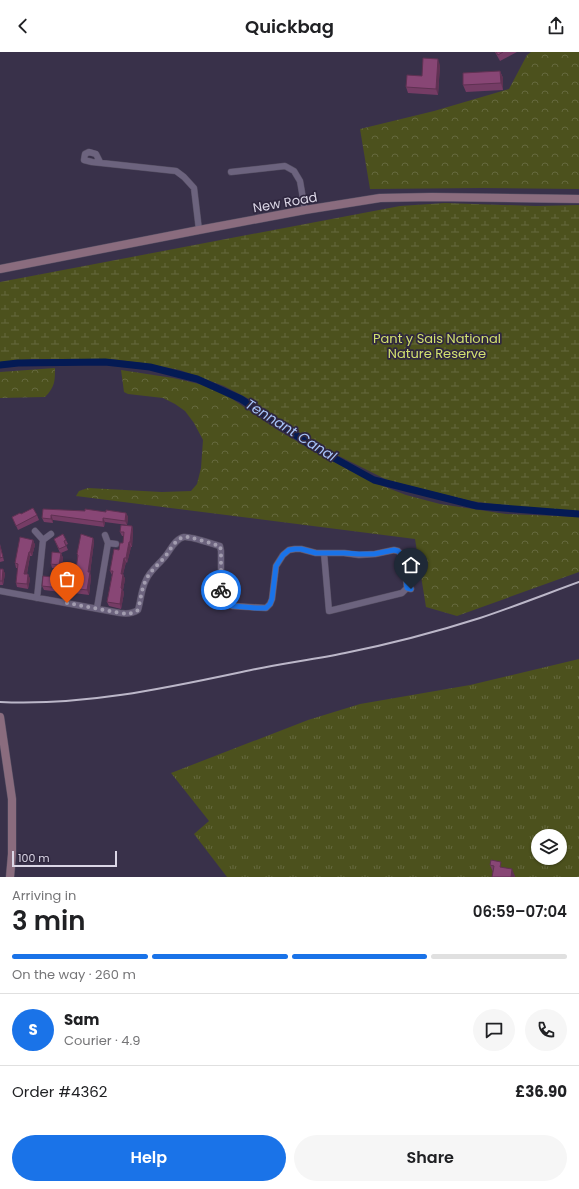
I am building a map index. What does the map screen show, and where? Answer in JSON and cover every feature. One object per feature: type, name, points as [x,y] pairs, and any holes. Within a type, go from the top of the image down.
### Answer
[{"type":"main road","name":"New Road","points":[[0,269],[305,210],[380,198],[432,197],[579,199]]},
{"type":"main road","points":[[1,721],[12,799],[12,854],[10,877]]},
{"type":"street","points":[[100,162],[176,171],[194,188],[199,230]]},
{"type":"street","points":[[231,172],[285,166],[294,171],[300,180],[305,210]]},
{"type":"street","points":[[239,172],[241,179]]},
{"type":"street","points":[[35,531],[43,540]]},
{"type":"street","points":[[37,598],[43,540],[51,534]]},
{"type":"street","points":[[97,608],[108,543],[105,535]]},
{"type":"street","points":[[0,591],[129,614],[138,610],[141,593],[149,573],[164,558],[178,540],[183,537],[211,542],[220,546],[222,598],[224,602],[233,606],[266,608],[270,604],[276,566],[283,555],[289,550],[301,549],[316,553],[324,553],[358,554],[374,554],[394,550],[398,551],[404,560],[409,588],[402,593],[329,611],[324,553]]},
{"type":"street","points":[[108,543],[116,544]]},
{"type":"green space","points":[[531,52],[579,52],[579,189],[370,189],[360,129],[434,111],[509,89],[527,55]]},
{"type":"green space","name":"Pant y Sais National Nature Reserve","points":[[445,203],[536,206],[579,205],[579,511],[518,507],[471,501],[387,480],[323,448],[251,400],[224,386],[180,370],[110,359],[33,359],[0,362],[0,282],[400,206]]},
{"type":"green space","points":[[55,368],[54,384],[45,397],[0,398],[0,372]]},
{"type":"green space","points":[[121,370],[173,378],[199,384],[225,394],[276,429],[317,453],[370,481],[406,495],[440,504],[506,514],[579,517],[579,572],[457,616],[426,607],[415,539],[76,496],[79,491],[88,488],[162,492],[191,491],[197,484],[201,468],[203,440],[194,423],[185,411],[163,398],[128,394],[124,392]]},
{"type":"green space","points":[[579,659],[579,877],[227,877],[194,834],[209,821],[171,773],[308,720],[360,704],[470,685]]},
{"type":"building","points":[[496,52],[503,52],[498,55]]},
{"type":"building","points":[[423,58],[438,59],[436,89],[406,87],[407,75],[422,76]]},
{"type":"building","points":[[500,71],[501,83],[463,85],[463,73]]},
{"type":"building","points":[[33,508],[37,515],[16,526],[12,517]]},
{"type":"building","points":[[43,509],[85,511],[85,509],[106,512],[106,510],[126,513],[125,521],[103,518],[103,522],[51,515],[51,519],[42,518]]},
{"type":"building","points":[[121,525],[132,526],[130,542],[126,558],[124,558],[121,574],[123,574],[120,604],[107,602],[113,571],[110,571],[114,549],[119,550],[120,543],[123,543],[124,532],[120,532]]},
{"type":"building","points":[[63,534],[66,540],[64,541],[66,546],[59,549],[54,539]]},
{"type":"building","points":[[81,534],[93,538],[87,590],[72,588],[72,590],[60,589],[42,586],[43,576],[61,578],[62,576],[75,577]]},
{"type":"building","points":[[20,537],[33,540],[24,574],[28,574],[27,584],[16,583],[18,564],[15,563]]},
{"type":"building","points":[[0,546],[3,557],[0,558]]},
{"type":"building","points":[[52,552],[61,553],[59,565],[51,564]]},
{"type":"building","points":[[0,569],[3,569],[2,581],[0,581]]},
{"type":"building","points":[[491,860],[501,862],[500,867],[512,869],[511,877],[492,877],[494,866],[490,865]]},
{"type":"waterway","name":"Tennant Canal","points":[[0,365],[18,363],[105,362],[150,367],[197,379],[241,399],[312,446],[374,480],[477,506],[579,514]]},
{"type":"railway","points":[[0,702],[65,701],[129,694],[345,653],[396,642],[480,618],[579,582]]},
{"type":"way so far","points":[[67,603],[129,614],[138,610],[141,593],[149,573],[164,558],[178,540],[183,537],[211,542],[220,546],[221,590]]},
{"type":"route","points":[[221,590],[222,598],[228,605],[266,608],[272,599],[276,566],[283,555],[289,550],[295,549],[316,553],[358,554],[374,554],[394,550],[398,551],[404,560],[407,588],[411,589]]}]
